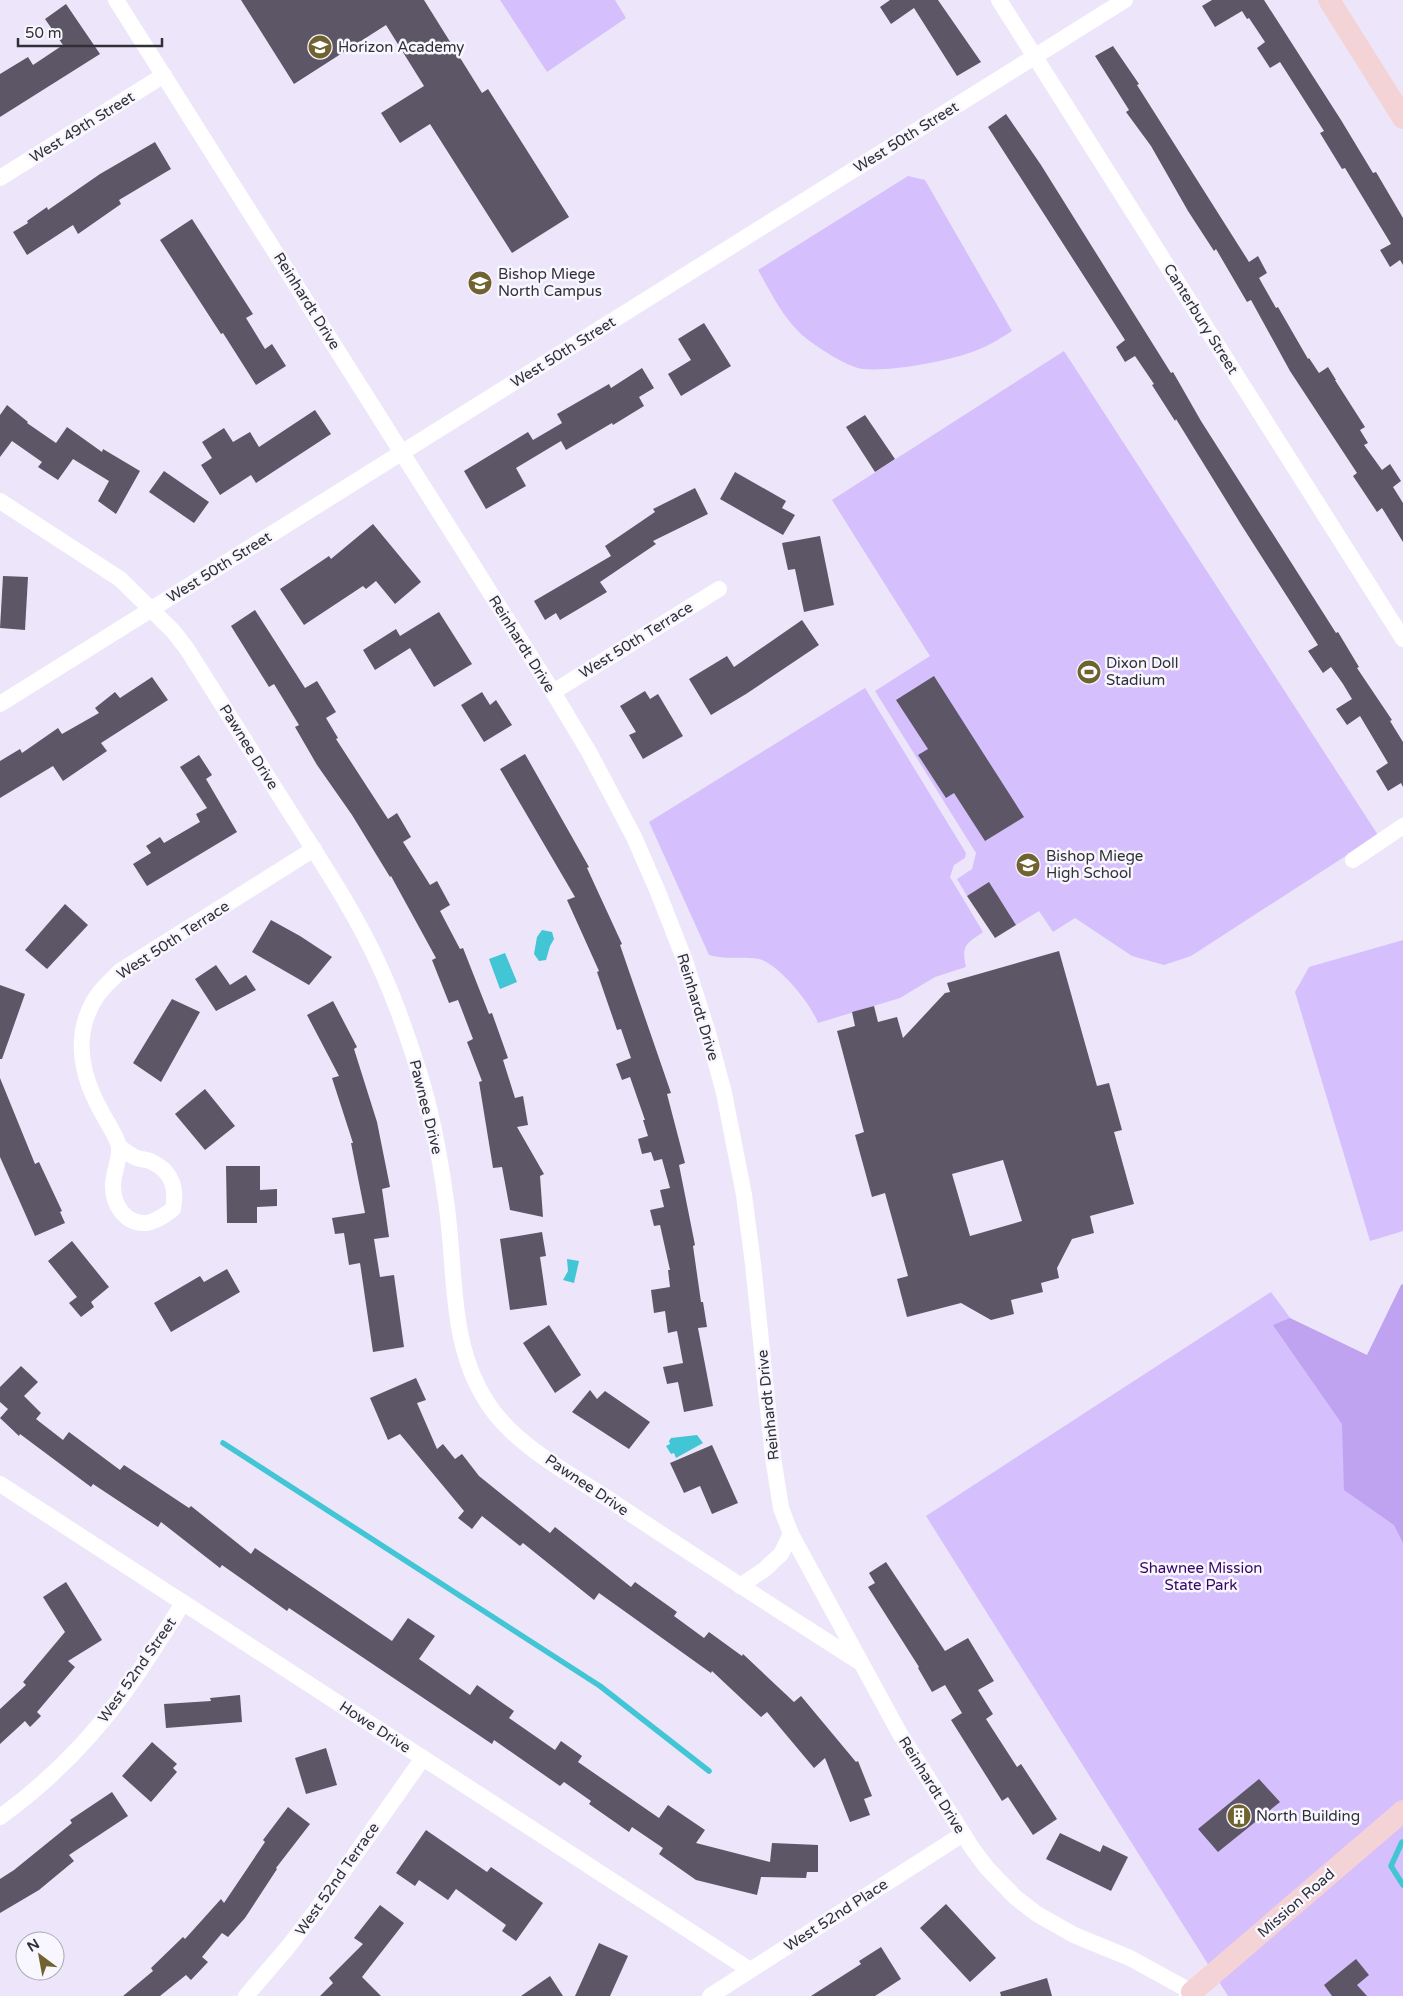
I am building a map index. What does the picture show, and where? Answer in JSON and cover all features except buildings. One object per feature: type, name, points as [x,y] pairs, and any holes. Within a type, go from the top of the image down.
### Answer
[{"type":"main road","points":[[1329,0],[1403,118]]},
{"type":"main road","name":"Mission Road","points":[[1191,1995],[1403,1811]]},
{"type":"street","name":"Reinhardt Drive","points":[[116,0],[553,692],[589,752],[634,837],[682,952],[708,1033],[724,1093],[744,1195],[773,1457],[781,1508],[791,1534],[900,1734],[963,1834],[987,1868],[1014,1897],[1037,1914],[1074,1935],[1130,1958],[1191,1995]]},
{"type":"street","name":"Canterbury Street","points":[[999,0],[1403,639]]},
{"type":"street","name":"West 50th Street","points":[[0,704],[1125,0]]},
{"type":"street","name":"West 49th Street","points":[[0,178],[164,75]]},
{"type":"street","name":"Pawnee Drive","points":[[0,501],[120,579],[173,631],[187,649],[353,914],[397,1006],[419,1072],[435,1132],[447,1203],[456,1303],[463,1352],[471,1376],[482,1394],[508,1428],[535,1450],[740,1586],[860,1662]]},
{"type":"street","name":"West 50th Terrace","points":[[553,692],[719,589]]},
{"type":"street","points":[[1353,860],[1403,826]]},
{"type":"street","name":"West 50th Terrace","points":[[120,1147],[86,1080],[81,1045],[86,1019],[97,996],[120,971],[314,849]]},
{"type":"street","points":[[120,1147],[136,1158],[151,1161],[164,1169],[174,1184],[173,1208],[162,1217],[148,1223],[132,1221],[120,1212],[113,1186],[120,1147]]},
{"type":"street","name":"Howe Drive","points":[[0,1484],[750,1970]]},
{"type":"street","points":[[740,1586],[765,1570],[781,1554],[791,1534]]},
{"type":"street","name":"West 52nd Street","points":[[0,1817],[56,1770],[103,1721],[125,1692],[184,1603]]},
{"type":"street","name":"West 52nd Terrace","points":[[246,1996],[314,1914],[423,1758]]},
{"type":"street","name":"West 52nd Place","points":[[710,1996],[963,1834]]},
{"type":"green space","points":[[500,0],[615,0],[626,18],[547,72]]},
{"type":"green space","points":[[908,176],[925,180],[1012,331],[982,348],[941,361],[890,369],[856,368],[829,354],[798,331],[781,310],[758,270]]},
{"type":"green space","name":"Dixon Doll Stadium","points":[[1064,351],[1378,835],[1191,956],[1164,965],[1132,956],[1075,918],[1053,932],[1039,911],[1016,925],[989,883],[967,896],[957,879],[972,869],[976,853],[875,691],[930,656],[832,500]]},
{"type":"green space","points":[[865,688],[966,853],[965,858],[954,865],[950,877],[983,932],[972,939],[966,946],[964,954],[966,967],[935,977],[900,998],[818,1023],[802,996],[784,976],[767,962],[753,958],[709,955],[649,822]]},
{"type":"green space","points":[[1403,940],[1403,1231],[1370,1241],[1295,992],[1309,967]]},
{"type":"green space","name":"Shawnee Mission State Park","points":[[1271,1292],[1403,1470],[1403,1996],[1228,1996],[926,1516]]},
{"type":"shaded area","points":[[1403,1284],[1403,1543],[1394,1525],[1344,1490],[1342,1424],[1273,1325],[1290,1318],[1367,1355]]},
{"type":"water","points":[[542,930],[552,932],[554,939],[546,960],[539,961],[534,954],[537,937]]},
{"type":"water","points":[[505,953],[517,982],[500,989],[489,959]]},
{"type":"water","points":[[567,1259],[579,1261],[574,1283],[563,1280],[568,1271]]},
{"type":"water","points":[[697,1435],[703,1443],[676,1458],[674,1453],[671,1454],[666,1446],[670,1444],[671,1438]]},
{"type":"waterway","points":[[223,1443],[600,1686],[709,1771]]},
{"type":"waterway","points":[[1402,1842],[1391,1866],[1403,1885]]},
{"type":"place","name":"Horizon Academy","points":[[320,47]]},
{"type":"place","name":"Bishop Miege North Campus","points":[[480,283]]},
{"type":"place","name":"Dixon Doll Stadium","points":[[1089,672]]},
{"type":"place","name":"Bishop Miege High School","points":[[1028,865]]},
{"type":"place","name":"North Building","points":[[1239,1816]]}]
